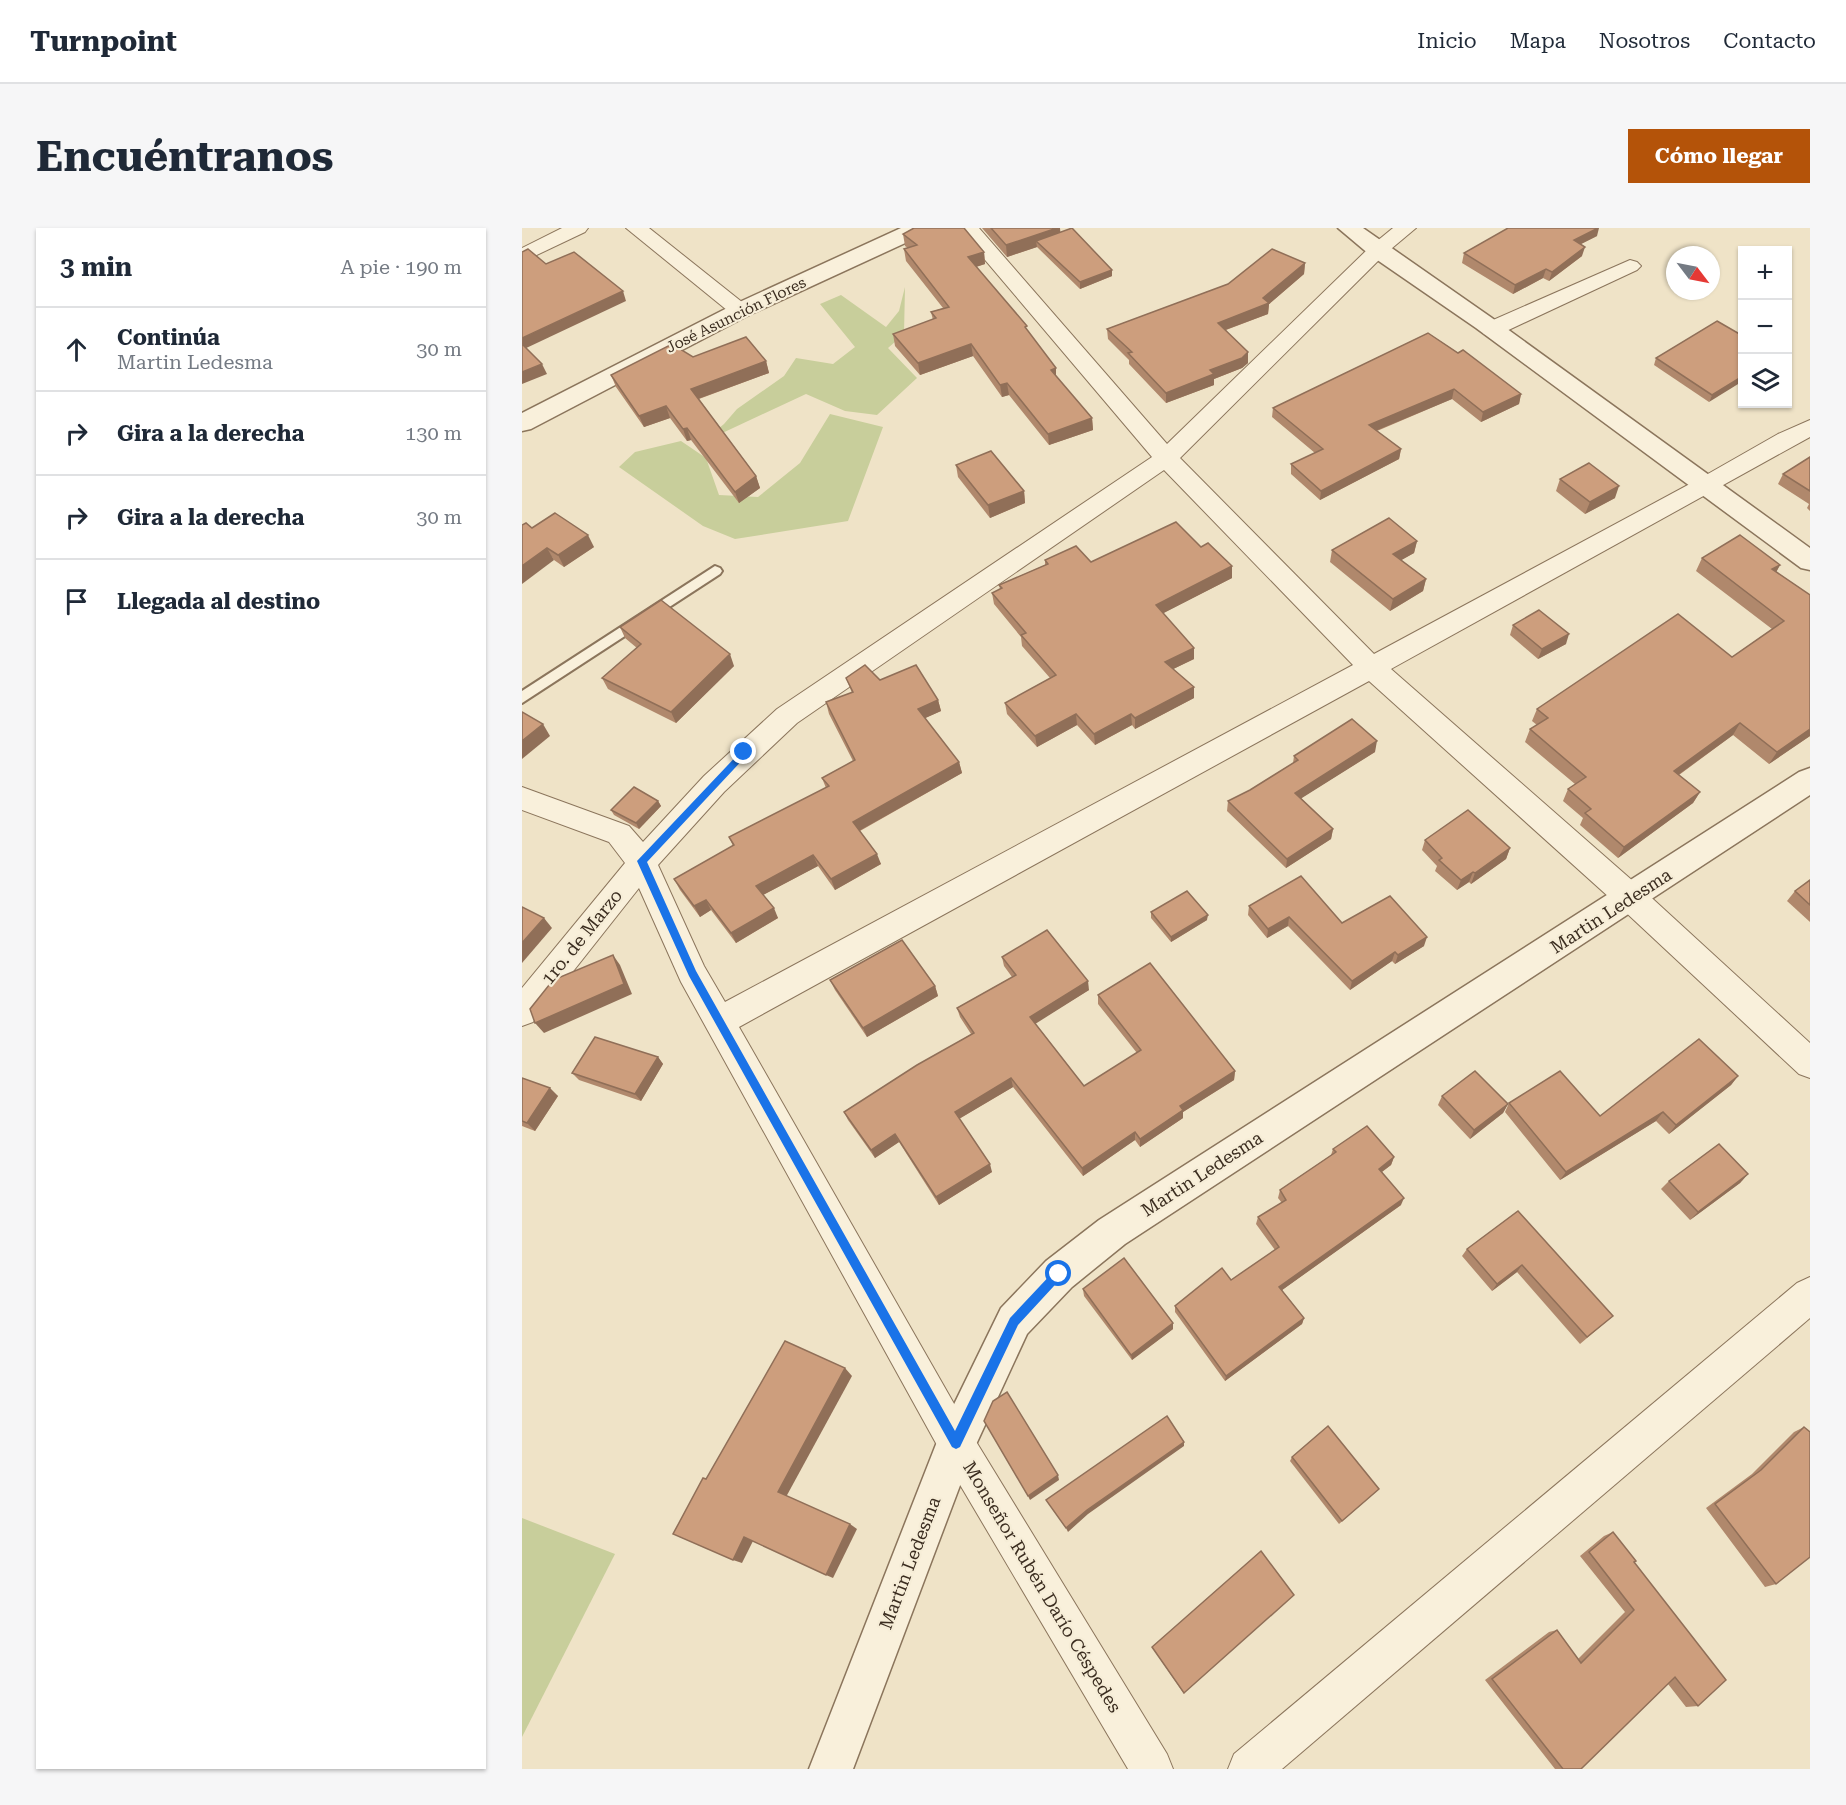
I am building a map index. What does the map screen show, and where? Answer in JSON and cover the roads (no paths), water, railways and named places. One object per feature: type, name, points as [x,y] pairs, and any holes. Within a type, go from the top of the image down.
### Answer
[{"type":"street","points":[[522,256],[578,228]]},
{"type":"street","points":[[636,228],[741,310]]},
{"type":"street","name":"José Asunción Flores","points":[[522,423],[741,310],[919,228]]},
{"type":"street","points":[[968,228],[1167,458],[1371,667],[1631,898],[1810,1064]]},
{"type":"street","points":[[1350,228],[1810,561]]},
{"type":"street","name":"1ro. de Marzo","points":[[522,1012],[642,861],[744,752],[787,716],[1167,458],[1378,250],[1406,228]]},
{"type":"street","points":[[1492,329],[1630,266]]},
{"type":"street","points":[[720,1021],[1708,485],[1786,439],[1810,428]]},
{"type":"street","name":"Martin Ledesma","points":[[831,1769],[956,1443],[1014,1322],[1059,1274],[1112,1232],[1810,780]]},
{"type":"street","name":"Monseñor Rubén Darío Céspedes","points":[[527,807],[619,834],[642,861],[692,973],[956,1443],[1152,1769]]},
{"type":"street","points":[[1249,1769],[1810,1295]]},
{"type":"lane","points":[[522,698],[715,572]]}]
